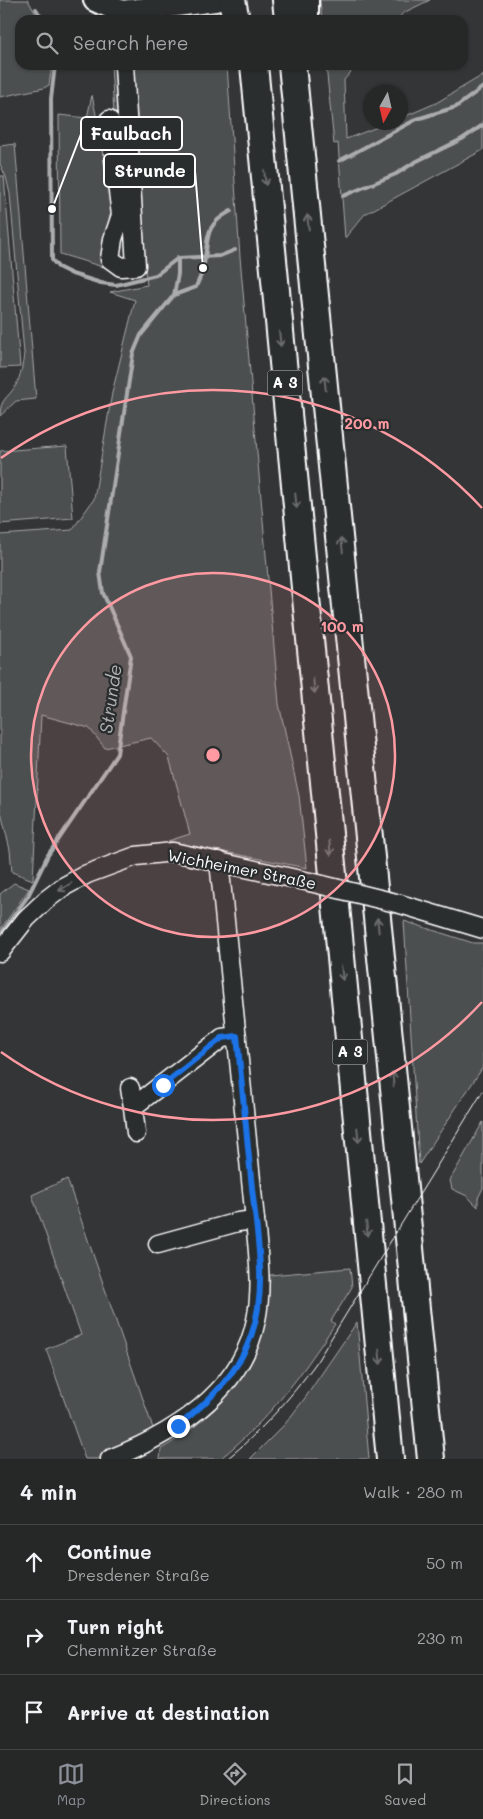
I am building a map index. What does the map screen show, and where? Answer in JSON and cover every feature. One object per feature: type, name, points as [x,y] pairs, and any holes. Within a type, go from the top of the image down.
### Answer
[{"type":"highway","points":[[232,0],[235,15]]},
{"type":"highway","points":[[248,0],[250,15]]},
{"type":"highway","points":[[286,0],[288,15]]},
{"type":"highway","points":[[305,0],[306,15]]},
{"type":"highway","points":[[247,70],[260,129]]},
{"type":"highway","name":"A 3","points":[[254,70],[390,1459]]},
{"type":"highway","name":"A 3","points":[[292,70],[347,593],[431,1459]]},
{"type":"highway","points":[[299,140],[306,70]]},
{"type":"main road","points":[[95,0],[120,15]]},
{"type":"main road","points":[[126,15],[215,0]]},
{"type":"street","points":[[109,120],[121,215],[113,239],[110,259],[121,267],[136,266],[124,70]]},
{"type":"street","name":"Wichheimer Straße","points":[[0,952],[26,920],[46,900],[87,874],[136,856],[173,852],[400,904],[483,929]]},
{"type":"street","points":[[110,1459],[178,1426],[204,1405],[221,1388],[242,1358],[256,1320],[259,1295],[255,1220],[219,861]]},
{"type":"street","points":[[133,1107],[222,1038],[237,1036]]},
{"type":"street","points":[[130,1088],[136,1133]]},
{"type":"street","points":[[158,1244],[238,1222],[255,1220]]},
{"type":"shaded area","points":[[0,0],[28,0],[36,15],[15,15],[15,70],[51,70],[49,85],[44,88],[0,97]]},
{"type":"shaded area","points":[[320,0],[430,0],[401,15],[322,15]]},
{"type":"shaded area","points":[[111,70],[227,70],[240,257],[279,704],[299,796],[307,868],[168,841],[190,834],[169,757],[151,738],[105,748],[89,728],[41,715],[33,880],[12,872],[10,850],[0,808],[0,535],[72,530],[94,499],[112,393],[135,300],[110,292],[147,285],[144,262],[127,259],[119,195]]},
{"type":"shaded area","points":[[327,70],[353,70],[344,80],[346,139],[370,130],[408,130],[408,115],[436,103],[483,75],[483,150],[365,214],[345,238],[338,143],[334,144]]},
{"type":"shaded area","points":[[92,95],[116,215],[104,251],[103,267],[60,254],[59,115],[87,118]]},
{"type":"shaded area","points":[[15,144],[36,399],[16,401],[0,416],[3,402],[16,385],[24,353],[10,194],[6,177],[0,164],[0,146]]},
{"type":"shaded area","points":[[0,176],[4,176],[20,367],[0,368]]},
{"type":"shaded area","points":[[67,446],[73,518],[0,524],[0,451]]},
{"type":"shaded area","points":[[14,883],[29,889],[0,930],[0,894]]},
{"type":"shaded area","points":[[404,921],[473,943],[483,943],[483,1067],[419,1164]]},
{"type":"shaded area","points":[[483,1122],[483,1188],[478,1198],[478,1207],[467,1196],[452,1189],[450,1180]]},
{"type":"shaded area","points":[[67,1179],[155,1434],[97,1459],[85,1459],[46,1349],[81,1335],[32,1195]]},
{"type":"shaded area","points":[[350,1268],[352,1287],[331,1321],[335,1324],[283,1396],[254,1428],[220,1459],[160,1459],[161,1449],[185,1434],[206,1417],[225,1398],[240,1377],[252,1355],[261,1330],[267,1304],[270,1275]]},
{"type":"shaded area","points":[[357,1322],[369,1459],[250,1459],[285,1424]]},
{"type":"waterway","points":[[36,9],[40,15]]},
{"type":"waterway","points":[[54,70],[51,99],[52,260],[58,267],[72,274],[101,283],[116,285],[156,275],[178,258],[220,256],[235,250]]},
{"type":"waterway","name":"Strunde","points":[[339,161],[417,119],[456,107],[483,87]]},
{"type":"waterway","points":[[343,196],[396,174],[415,162],[462,139],[483,125]]},
{"type":"waterway","name":"Strunde","points":[[0,935],[28,896],[48,855],[117,754],[131,656],[103,593],[100,572],[133,354],[141,335],[174,295],[196,287],[202,271],[208,235],[215,223],[231,211]]},
{"type":"waterway","points":[[174,295],[178,274],[178,258]]},
{"type":"tram line","points":[[227,1459],[274,1414],[316,1363],[483,1091]]},
{"type":"place","name":"Faulbach","points":[[52,209]]},
{"type":"place","name":"Strunde","points":[[203,268]]},
{"type":"route","points":[[163,1085],[222,1038],[237,1036],[259,1276],[256,1320],[242,1358],[221,1388],[178,1426]]}]
